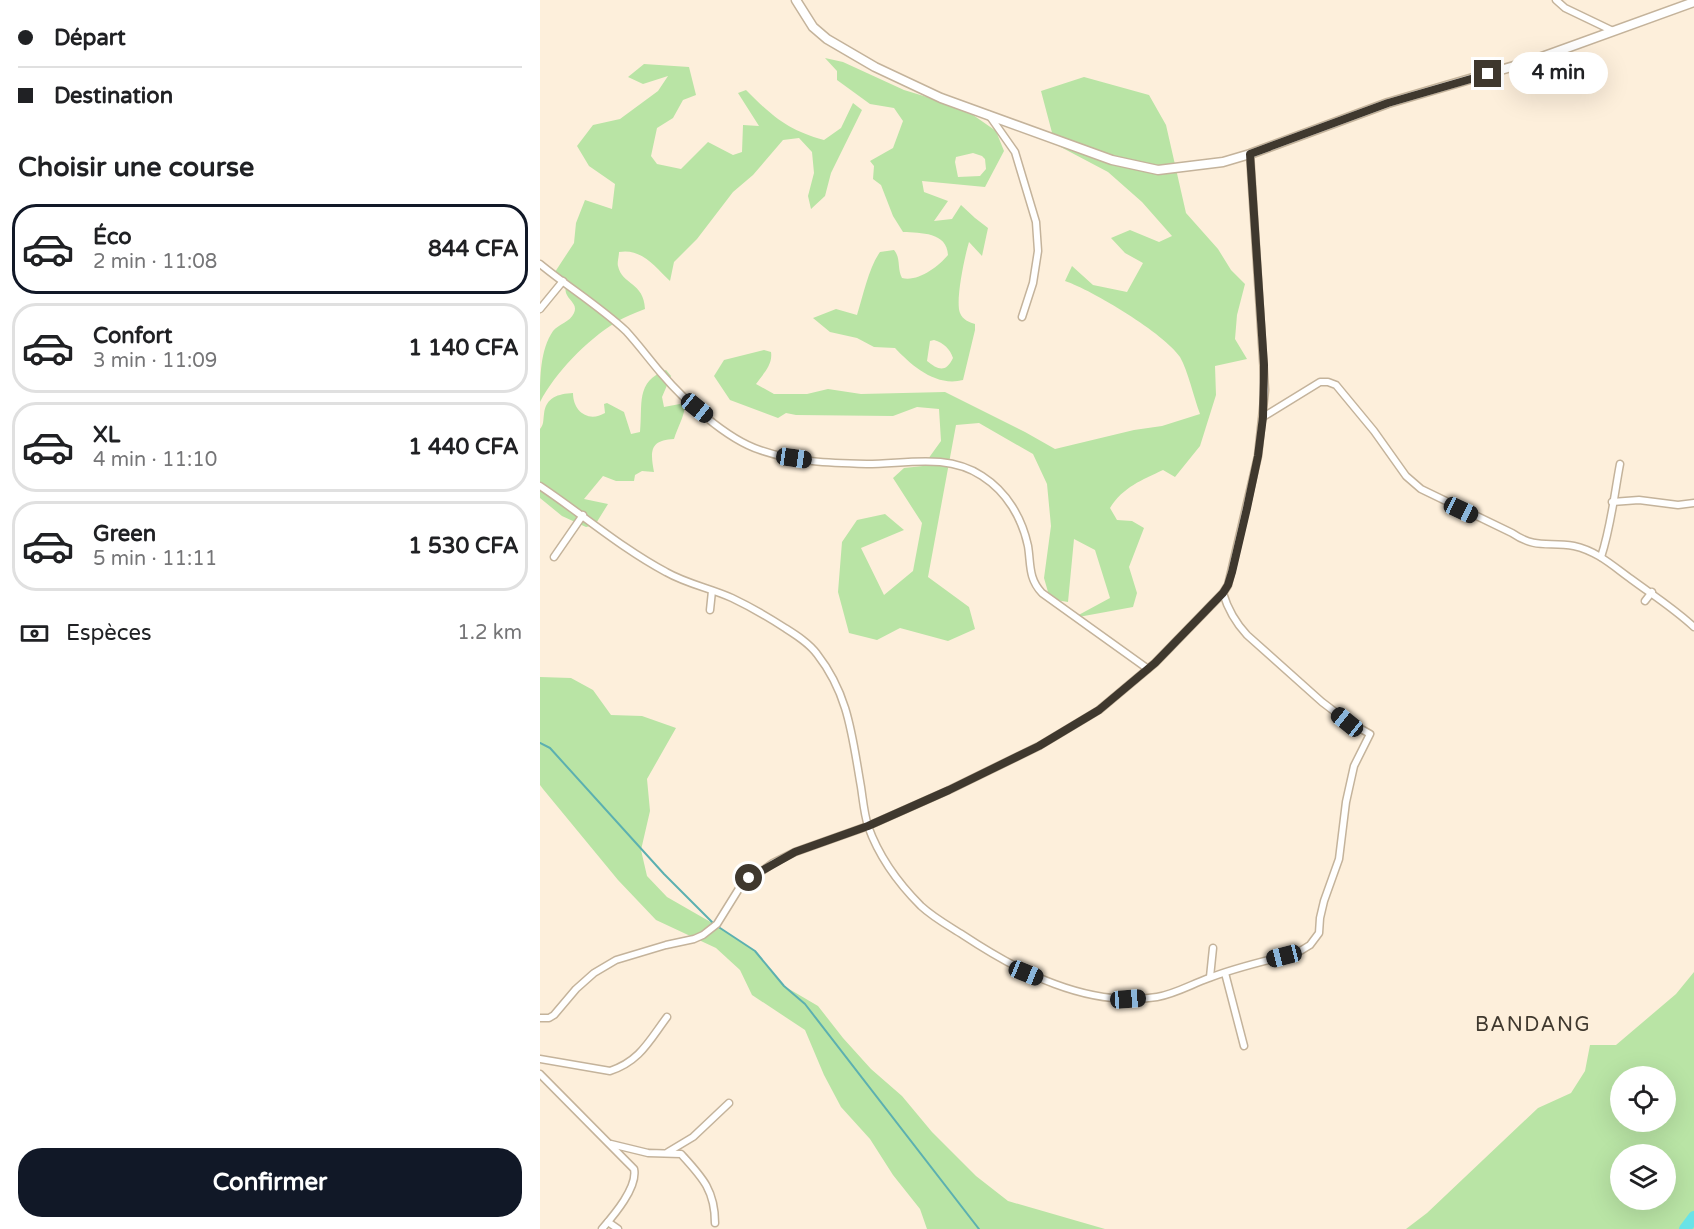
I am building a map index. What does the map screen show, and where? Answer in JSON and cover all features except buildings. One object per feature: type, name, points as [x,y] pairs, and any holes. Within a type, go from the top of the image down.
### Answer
[{"type":"main road","points":[[796,0],[813,27],[827,39],[874,66],[941,98],[1112,160],[1158,170],[1223,162],[1250,154],[1388,103],[1528,62],[1694,2]]},
{"type":"street","points":[[1556,0],[1566,8],[1614,31]]},
{"type":"street","points":[[989,114],[1015,152],[1036,222],[1038,251],[1034,283],[1022,317]]},
{"type":"street","points":[[540,1018],[549,1018],[554,1015],[576,989],[605,966],[649,950],[681,943],[703,935],[717,924],[740,887],[773,863],[795,852],[868,826],[949,790],[1039,746],[1099,710],[1148,669],[1223,593],[1232,572],[1247,508],[1258,456],[1263,417],[1264,365],[1250,154]]},
{"type":"street","points":[[540,264],[627,332],[685,399],[736,440],[778,456],[825,463],[953,463],[982,476],[1010,502],[1019,518],[1028,546],[1034,585],[1148,669]]},
{"type":"street","points":[[540,309],[563,281]]},
{"type":"street","points":[[1263,417],[1320,382],[1328,382],[1336,386],[1374,431],[1406,476],[1421,489],[1512,533],[1523,541],[1539,545],[1574,546],[1601,557],[1652,592],[1694,627]]},
{"type":"street","points":[[1601,557],[1611,524],[1612,502],[1620,464]]},
{"type":"street","points":[[540,486],[664,572],[760,612],[815,651],[833,676],[845,702],[868,826],[877,849],[896,877],[922,907],[990,953],[1026,973],[1106,998],[1157,997],[1175,992],[1210,977],[1297,953],[1310,945],[1319,933],[1324,901],[1339,859],[1346,802],[1354,766],[1370,734],[1347,722],[1322,702],[1247,635],[1228,611],[1223,593]]},
{"type":"street","points":[[1612,502],[1639,500],[1678,505],[1694,503]]},
{"type":"street","points":[[554,557],[583,515]]},
{"type":"street","points":[[710,610],[712,591]]},
{"type":"street","points":[[1645,602],[1652,592]]},
{"type":"street","points":[[1210,977],[1213,948]]},
{"type":"street","points":[[1225,973],[1244,1046]]},
{"type":"street","points":[[540,1059],[600,1070],[617,1069],[636,1058],[667,1017]]},
{"type":"street","points":[[540,1074],[634,1169],[636,1177],[633,1187],[603,1229]]},
{"type":"street","points":[[668,1152],[693,1137],[729,1103]]},
{"type":"street","points":[[607,1143],[648,1153],[681,1154],[706,1182],[712,1198],[715,1223]]},
{"type":"street","points":[[608,1222],[618,1229]]},
{"type":"green space","points":[[825,58],[843,62],[904,90],[963,108],[996,131],[1004,151],[985,187],[922,181],[924,192],[948,201],[934,221],[952,219],[961,205],[988,228],[982,256],[969,242],[961,278],[960,313],[964,319],[975,324],[963,380],[934,378],[909,362],[895,348],[874,347],[857,338],[830,332],[813,318],[836,309],[857,315],[869,274],[880,252],[894,250],[898,256],[902,278],[908,279],[921,276],[948,255],[947,247],[938,238],[932,235],[903,232],[893,216],[881,185],[873,179],[874,166],[870,161],[893,148],[903,121],[894,108],[870,104],[837,80],[837,71]],"holes":[[[973,153],[985,159],[986,169],[980,176],[958,177],[956,157]],[[934,340],[946,347],[953,358],[945,368],[938,368],[927,361],[930,341]]]},
{"type":"green space","points":[[644,64],[689,67],[696,95],[683,100],[673,118],[657,128],[651,156],[657,164],[681,169],[708,142],[733,155],[742,152],[743,125],[759,126],[738,93],[746,90],[790,127],[824,140],[841,128],[853,103],[862,110],[831,173],[825,196],[811,209],[808,196],[814,173],[812,152],[799,138],[783,140],[753,175],[733,192],[697,239],[674,262],[670,281],[641,256],[635,253],[619,252],[620,272],[641,294],[645,309],[615,323],[583,348],[554,380],[540,402],[545,347],[553,331],[570,319],[575,310],[566,293],[565,284],[553,275],[574,243],[576,223],[585,200],[612,209],[615,184],[589,166],[577,146],[593,125],[620,119],[658,91],[668,76],[643,84],[628,77]]},
{"type":"green space","points":[[1084,77],[1149,95],[1166,125],[1186,213],[1218,249],[1231,270],[1245,284],[1237,315],[1235,339],[1247,359],[1215,366],[1216,395],[1200,446],[1175,477],[1163,470],[1148,477],[1127,489],[1110,508],[1117,520],[1132,521],[1144,528],[1129,567],[1137,593],[1133,607],[1073,618],[1110,598],[1095,550],[1074,539],[1068,602],[1050,599],[1044,578],[1051,526],[1047,484],[1033,454],[979,423],[956,425],[928,577],[969,607],[975,629],[948,641],[900,628],[877,640],[849,633],[838,592],[842,542],[857,520],[885,514],[904,530],[861,548],[884,595],[913,571],[922,523],[893,478],[904,468],[923,466],[941,441],[939,409],[917,407],[893,416],[786,413],[778,418],[730,400],[714,376],[724,360],[764,350],[771,352],[769,365],[756,384],[774,394],[807,394],[828,389],[861,394],[945,392],[1055,449],[1134,430],[1162,426],[1200,414],[1183,363],[1172,348],[1127,314],[1092,293],[1065,281],[1072,266],[1093,285],[1127,292],[1143,263],[1125,253],[1111,238],[1130,230],[1159,242],[1172,236],[1142,202],[1108,172],[1055,144],[1041,91]]},
{"type":"green space","points":[[666,370],[671,376],[662,397],[664,407],[685,403],[685,408],[674,439],[660,442],[653,448],[654,472],[642,471],[635,475],[634,481],[616,481],[603,476],[584,499],[608,504],[595,525],[586,527],[562,516],[540,498],[540,429],[545,408],[550,400],[562,394],[573,393],[579,410],[593,417],[605,413],[604,404],[607,403],[624,412],[631,434],[640,432],[641,403],[645,388],[656,375]]},
{"type":"green space","points":[[540,677],[571,678],[593,690],[611,715],[642,716],[676,728],[647,779],[650,811],[641,850],[647,876],[667,897],[755,951],[784,986],[818,1006],[871,1069],[902,1096],[932,1132],[976,1176],[1008,1201],[1105,1229],[927,1229],[920,1209],[893,1175],[870,1139],[841,1107],[824,1075],[805,1030],[752,995],[740,970],[716,948],[656,920],[618,880],[540,785]]},
{"type":"green space","points":[[1694,972],[1694,1229],[1406,1229],[1427,1213],[1538,1108],[1571,1093],[1585,1071],[1590,1045],[1616,1045],[1676,994]]},
{"type":"waterway","points":[[540,743],[550,748],[664,874],[714,924],[755,951],[784,986],[805,1004],[979,1229]]},
{"type":"waterway","points":[[1685,1229],[1694,1217]]},
{"type":"district","name":"BANDANG","points":[[1533,1025]]},
{"type":"route","points":[[749,878],[795,852],[868,826],[949,790],[1039,746],[1099,710],[1155,663],[1223,593],[1232,572],[1247,508],[1258,456],[1263,417],[1264,365],[1250,154],[1388,103],[1488,74]]}]
